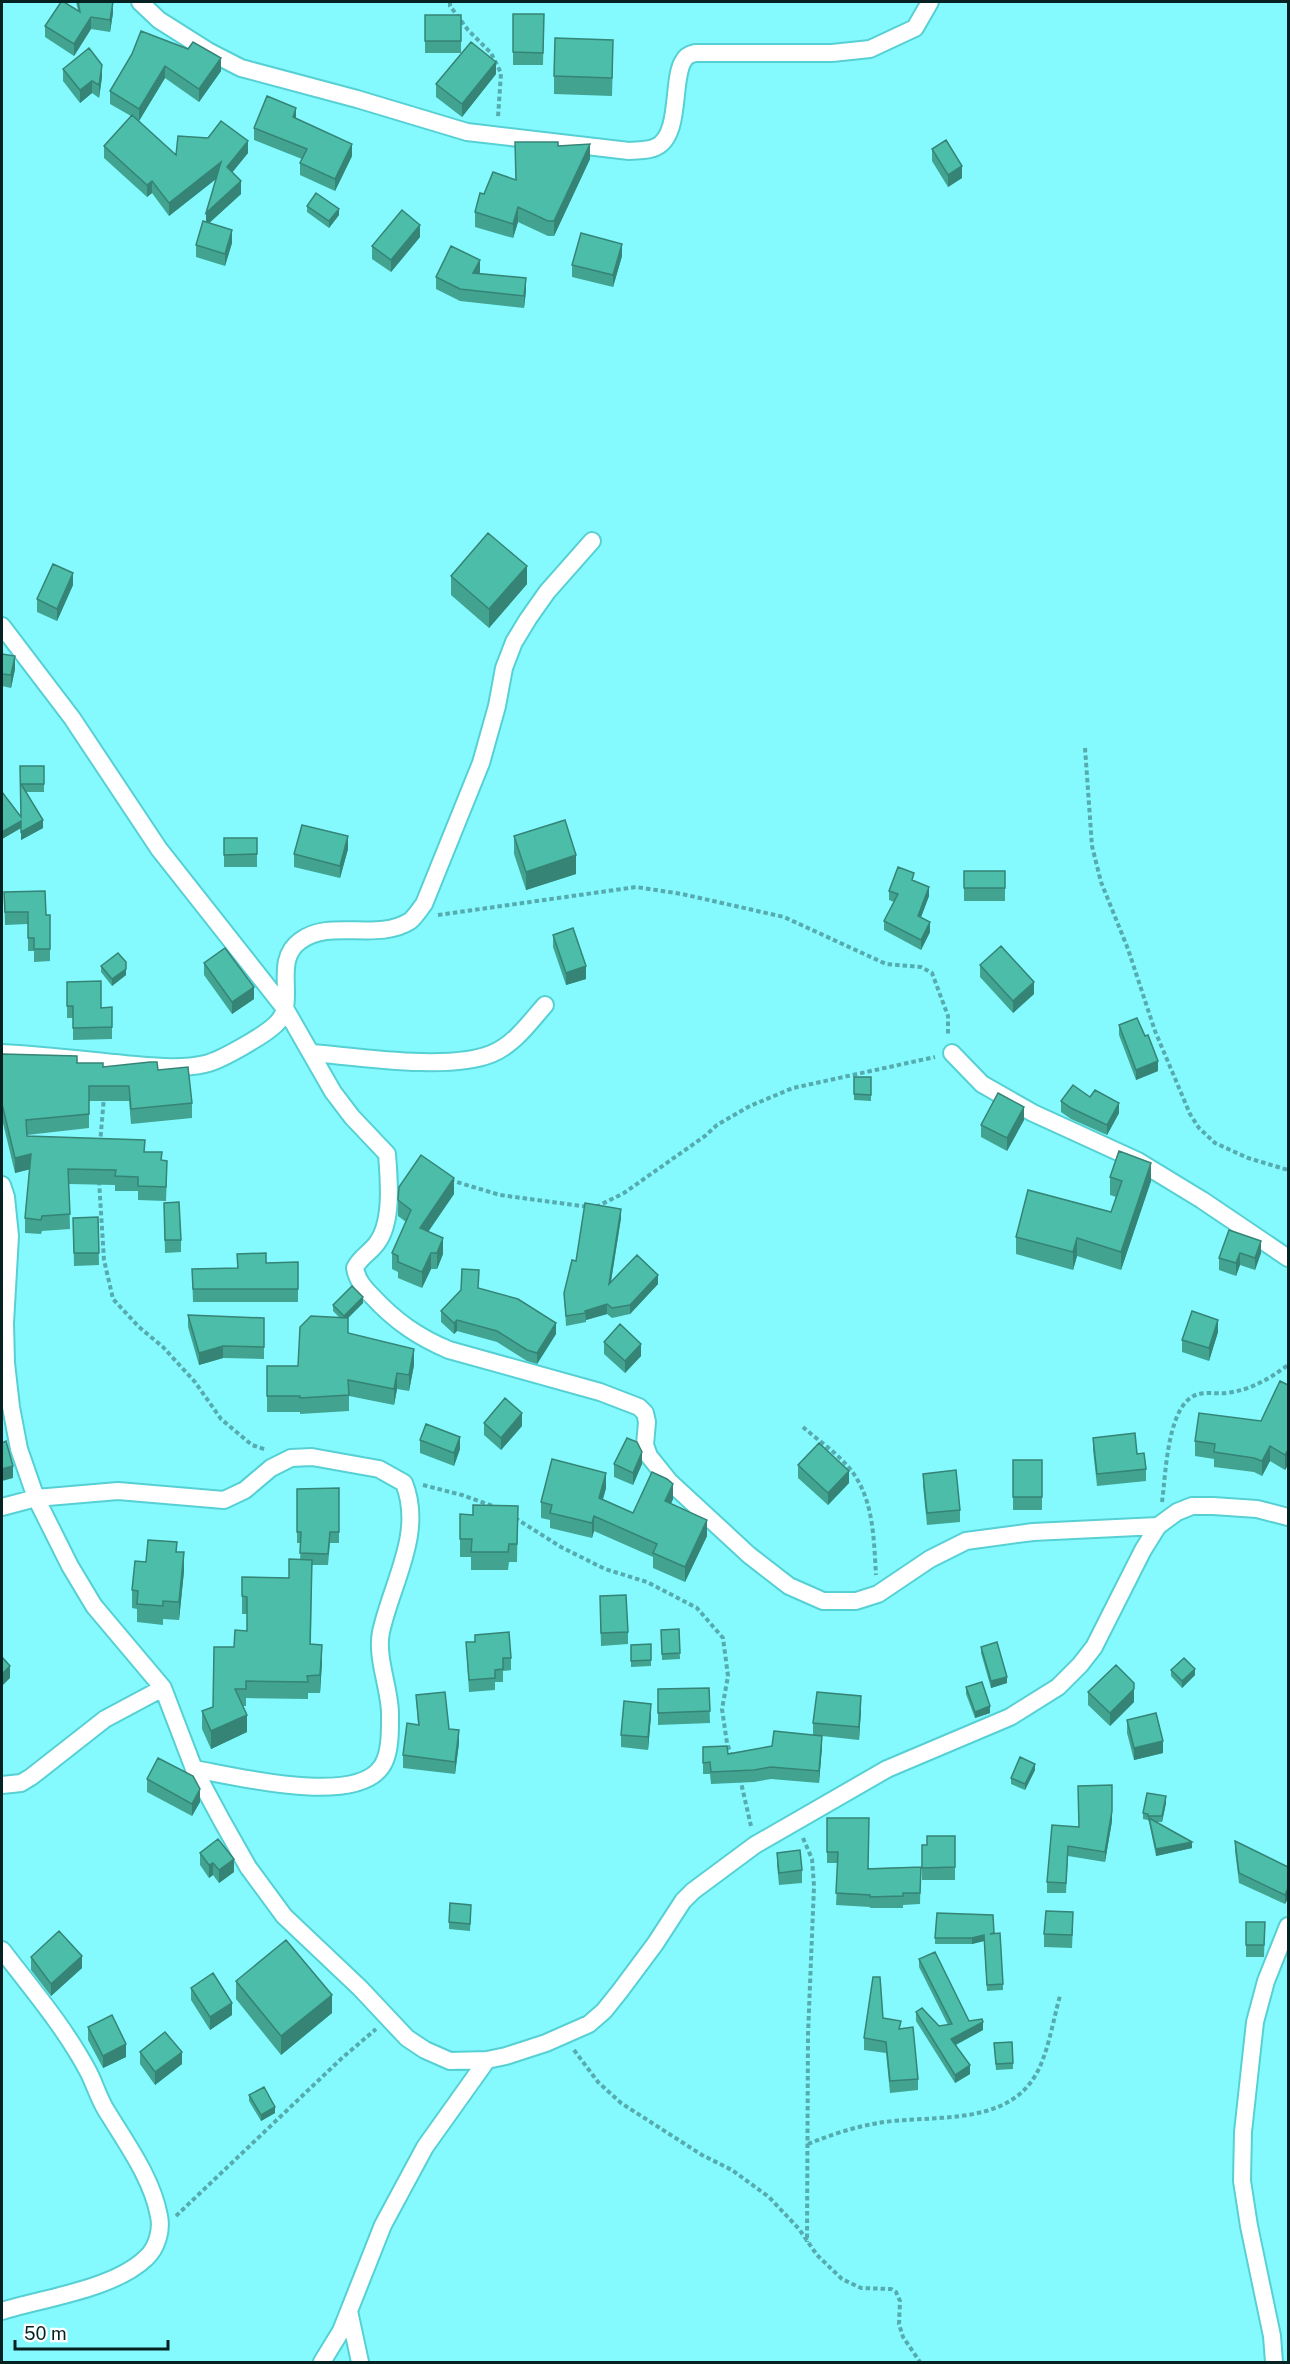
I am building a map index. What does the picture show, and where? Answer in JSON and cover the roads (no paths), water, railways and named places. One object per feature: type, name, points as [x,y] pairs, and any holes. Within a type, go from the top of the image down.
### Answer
[{"type":"street","points":[[140,2],[159,20],[208,51],[241,68],[467,132],[629,151],[648,150],[665,141],[674,113],[681,66],[688,56],[695,52],[832,53],[870,50],[915,28],[930,2]]},
{"type":"street","points":[[2,1053],[147,1066],[204,1065],[223,1057],[277,1024],[286,1010],[286,963],[291,950],[298,942],[312,933],[395,927],[411,920],[424,903],[481,763],[497,706],[504,668],[514,642],[547,592],[592,541]]},
{"type":"street","points":[[2,626],[72,718],[159,849],[286,1010],[313,1053],[333,1092],[352,1117],[387,1154],[388,1211],[386,1224],[377,1243],[355,1268],[360,1282],[391,1316],[429,1342],[449,1350],[600,1392],[639,1407],[645,1413],[647,1422],[645,1445],[649,1456],[669,1481],[749,1555],[789,1586],[823,1601],[856,1601],[878,1594],[930,1559],[966,1541],[1033,1532],[1158,1526]]},
{"type":"street","points":[[313,1053],[411,1061],[458,1062],[491,1054],[517,1038],[544,1005]]},
{"type":"street","points":[[952,1053],[982,1084],[1033,1113],[1138,1161],[1202,1200],[1288,1258]]},
{"type":"street","points":[[2,1185],[6,1197],[10,1236],[5,1323],[6,1364],[19,1449],[36,1498],[81,1587],[120,1638],[163,1688],[195,1769],[248,1867],[284,1916],[360,1988],[407,2038],[425,2050],[450,2061],[487,2060],[506,2056],[564,2036],[589,2024],[604,2011],[656,1944],[682,1901],[755,1845],[887,1769],[1010,1718],[1058,1687],[1094,1647],[1143,1550],[1158,1526],[1177,1512],[1192,1506],[1257,1509],[1288,1517]]},
{"type":"street","points":[[2,1507],[36,1498],[117,1491],[224,1500],[239,1493],[271,1468],[291,1458],[312,1457],[379,1469],[404,1483],[412,1510],[410,1529],[406,1551],[380,1635],[380,1648],[389,1691],[390,1715],[386,1760],[381,1768],[365,1780],[330,1787],[283,1784],[195,1769]]},
{"type":"street","points":[[2,1785],[21,1783],[31,1777],[105,1719],[163,1688]]},
{"type":"street","points":[[1274,2362],[1272,2336],[1242,2181],[1243,2132],[1255,2022],[1266,1980],[1288,1926]]},
{"type":"street","points":[[2,1950],[59,2027],[89,2073],[104,2107],[146,2178],[159,2216],[160,2231],[148,2257],[129,2271],[110,2280],[2,2311]]},
{"type":"street","points":[[322,2362],[341,2331],[383,2225],[425,2147],[487,2060]]},
{"type":"street","points":[[349,2307],[360,2362]]}]
